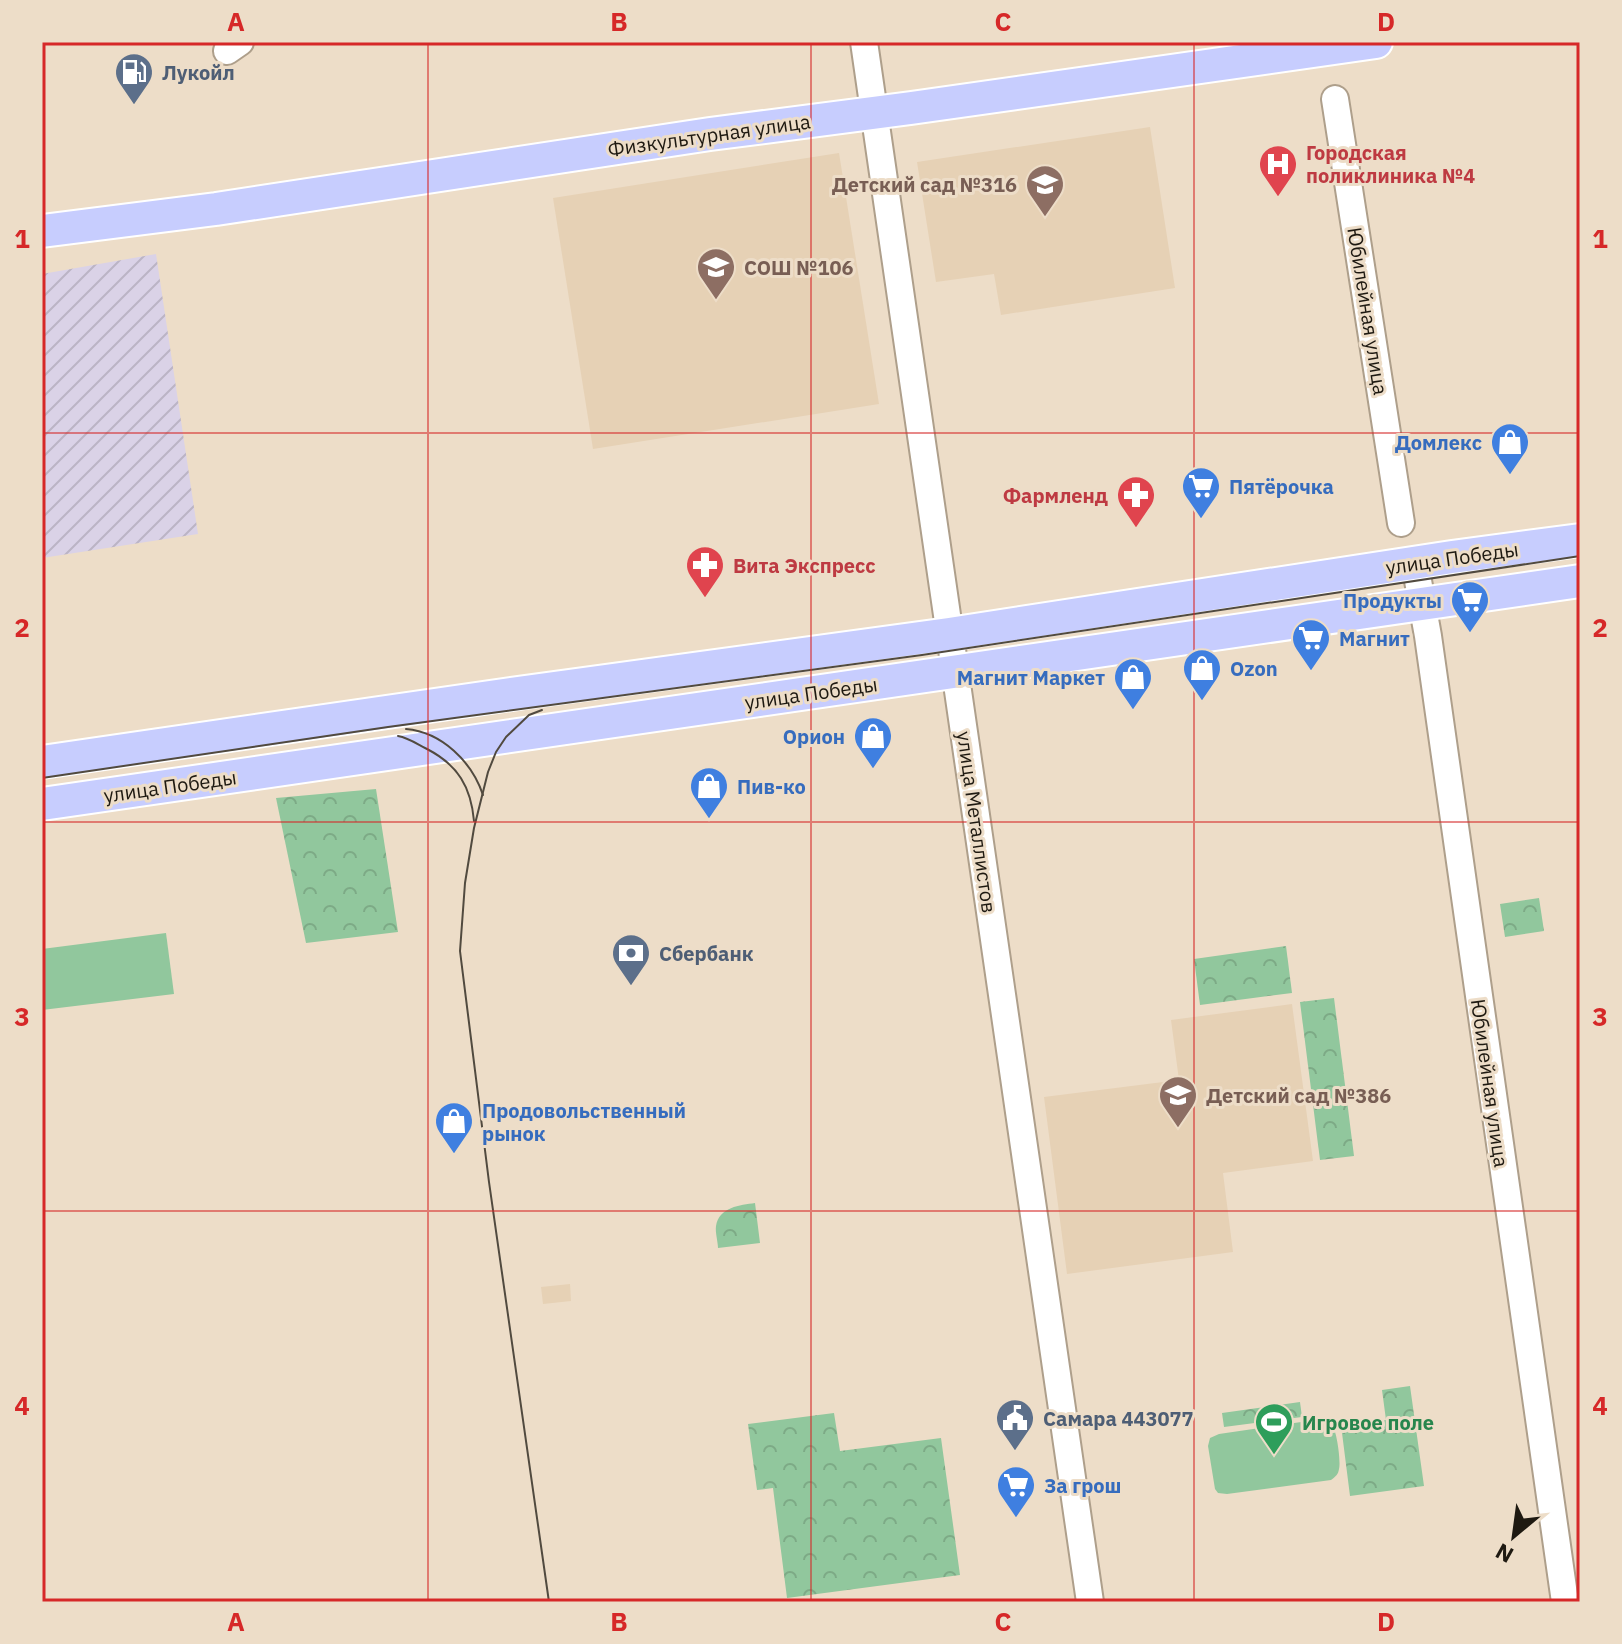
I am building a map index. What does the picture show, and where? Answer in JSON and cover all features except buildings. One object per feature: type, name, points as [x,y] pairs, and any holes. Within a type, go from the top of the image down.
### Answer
[{"type":"main road","name":"Физкультурная улица","points":[[42,231],[216,209],[710,134],[1376,42]]},
{"type":"main road","name":"улица Победы","points":[[42,762],[949,634],[1580,540]]},
{"type":"main road","name":"улица Победы","points":[[42,804],[1580,581]]},
{"type":"street","name":"улица Металлистов","points":[[864,42],[1090,1602]]},
{"type":"street","name":"Юбилейная улица","points":[[1335,99],[1401,523]]},
{"type":"street","name":"Юбилейная улица","points":[[1415,564],[1565,1602]]},
{"type":"shaded area","name":"Детский сад №316","points":[[1150,127],[1175,288],[1001,315],[994,274],[936,282],[917,162]]},
{"type":"shaded area","name":"СОШ №106","points":[[839,153],[879,404],[593,449],[553,198]]},
{"type":"shaded area","points":[[156,254],[198,534],[42,558],[42,274]]},
{"type":"shaded area","name":"Детский сад №386","points":[[1292,1004],[1313,1161],[1223,1173],[1233,1252],[1067,1274],[1044,1097],[1179,1080],[1171,1020]]},
{"type":"shaded area","points":[[570,1284],[571,1301],[543,1304],[541,1287]]},
{"type":"green space","points":[[376,789],[398,932],[306,943],[276,798]]},
{"type":"green space","points":[[1539,898],[1544,931],[1505,937],[1500,904]]},
{"type":"green space","points":[[166,933],[174,994],[42,1010],[42,949]]},
{"type":"green space","points":[[1286,946],[1292,993],[1200,1005],[1194,959]]},
{"type":"green space","points":[[1334,998],[1354,1156],[1320,1160],[1300,1002]]},
{"type":"green space","points":[[755,1203],[760,1243],[718,1248],[716,1226],[721,1215],[731,1208]]},
{"type":"green space","points":[[1410,1386],[1424,1486],[1350,1496],[1341,1425],[1386,1420],[1382,1390]]},
{"type":"green space","points":[[1300,1402],[1302,1417],[1224,1427],[1222,1413]]},
{"type":"green space","points":[[834,1413],[840,1451],[941,1438],[960,1575],[787,1598],[773,1488],[757,1490],[748,1424]]},
{"type":"green space","name":"Игровое поле","points":[[1322,1419],[1332,1425],[1338,1448],[1339,1471],[1331,1480],[1227,1494],[1218,1493],[1215,1489],[1208,1446],[1210,1438],[1219,1434]]},
{"type":"tram line","points":[[42,778],[388,727],[922,655],[1580,556]]},
{"type":"tram line","points":[[542,710],[529,715],[506,737],[488,772],[465,883],[460,951],[489,1182],[549,1602]]},
{"type":"tram line","points":[[406,729],[432,736],[454,751],[471,771],[483,795]]},
{"type":"tram line","points":[[398,736],[438,755],[455,770],[466,787],[474,821]]},
{"type":"place","name":"Лукойл","points":[[134,106]]},
{"type":"place","name":"Городская поликлиника №4","points":[[1278,198]]},
{"type":"place","name":"Детский сад №316","points":[[1045,218]]},
{"type":"place","name":"СОШ №106","points":[[716,301]]},
{"type":"place","name":"Домлекс","points":[[1510,476]]},
{"type":"place","name":"Пятёрочка","points":[[1201,520]]},
{"type":"place","name":"Фармленд","points":[[1136,529]]},
{"type":"place","name":"Вита Экспресс","points":[[705,599]]},
{"type":"place","name":"Продукты","points":[[1470,634]]},
{"type":"place","name":"Магнит","points":[[1311,672]]},
{"type":"place","name":"Ozon","points":[[1202,702]]},
{"type":"place","name":"Магнит Маркет","points":[[1133,711]]},
{"type":"place","name":"Орион","points":[[873,770]]},
{"type":"place","name":"Пив-ко","points":[[709,820]]},
{"type":"place","name":"Сбербанк","points":[[631,987]]},
{"type":"place","name":"Детский сад №386","points":[[1178,1129]]},
{"type":"place","name":"Продовольственный рынок","points":[[454,1155]]},
{"type":"place","name":"Самара 443077","points":[[1015,1452]]},
{"type":"place","name":"Игровое поле","points":[[1274,1456]]},
{"type":"place","name":"За грош","points":[[1016,1519]]}]
